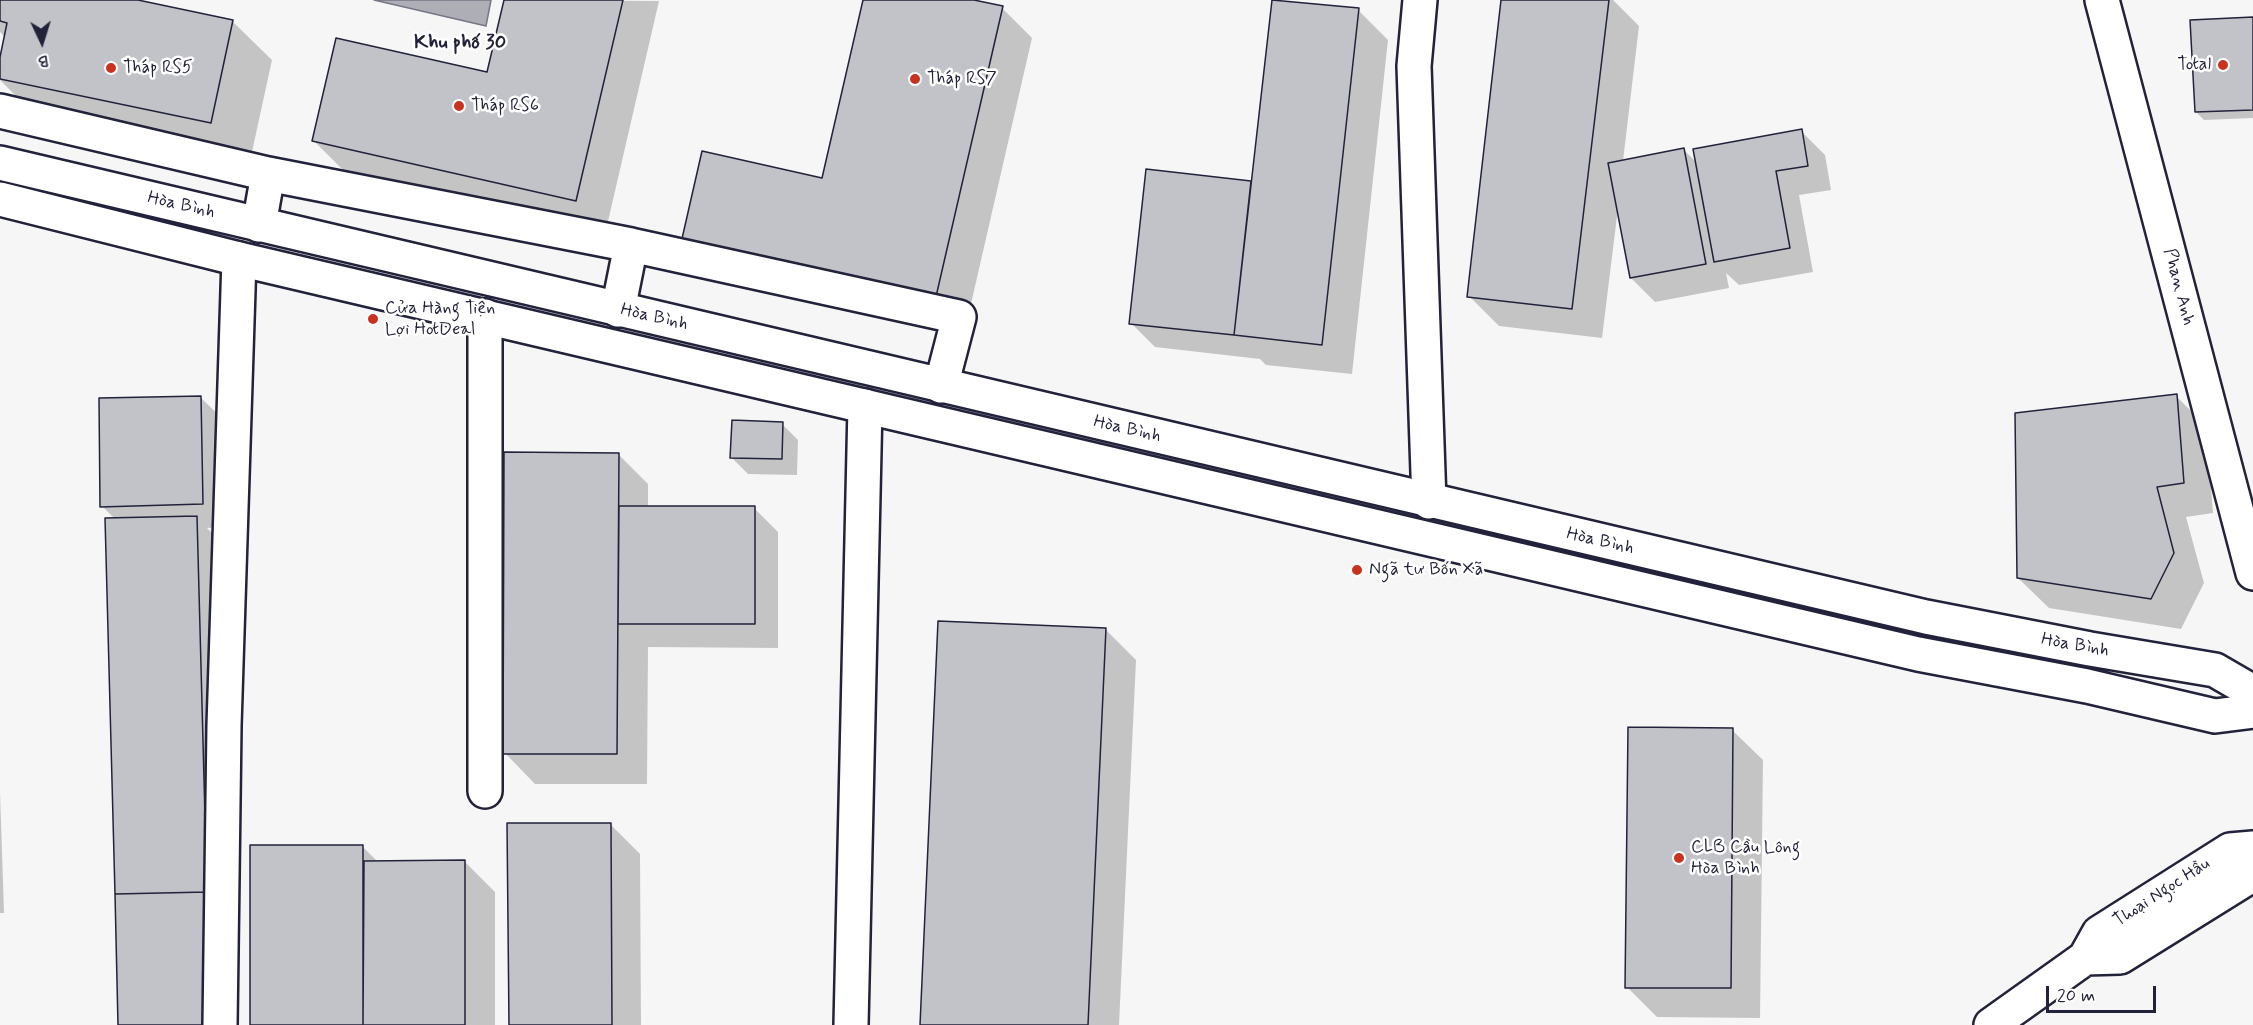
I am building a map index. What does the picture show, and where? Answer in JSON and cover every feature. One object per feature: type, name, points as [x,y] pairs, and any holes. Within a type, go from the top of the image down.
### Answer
[{"type":"main road","points":[[1420,0],[1414,66],[1429,502]]},
{"type":"main road","name":"Phan Anh","points":[[2102,0],[2253,573]]},
{"type":"main road","points":[[0,111],[268,174],[631,245],[959,317],[932,422]]},
{"type":"main road","name":"Hòa Bình","points":[[0,163],[1429,502],[1926,617],[2090,649],[2215,670],[2253,692]]},
{"type":"main road","points":[[259,225],[268,174]]},
{"type":"main road","name":"Hòa Bình","points":[[0,199],[239,260],[1918,654],[2087,686],[2215,716],[2253,711]]},
{"type":"main road","points":[[618,310],[631,245]]},
{"type":"main road","points":[[220,1025],[224,726],[239,260]]},
{"type":"main road","points":[[484,316],[485,791]]},
{"type":"main road","points":[[851,1025],[865,406]]},
{"type":"main road","name":"Thoại Ngọc Hầu","points":[[1991,1025],[2085,958],[2099,933],[2230,850],[2253,848]]},
{"type":"main road","name":"Thoại Ngọc Hầu","points":[[2085,958],[2120,957],[2247,878],[2253,862]]},
{"type":"shaded area","points":[[374,0],[491,0],[486,26]]},
{"type":"building","name":"Tháp RS5","points":[[0,0],[138,0],[233,20],[211,123],[0,79],[0,57],[7,23],[0,21]]},
{"type":"building","name":"Tháp RS6","points":[[504,0],[623,0],[576,201],[312,141],[336,38],[487,72]]},
{"type":"building","name":"Tháp RS7","points":[[863,0],[974,0],[1003,6],[935,301],[681,243],[702,151],[822,178]]},
{"type":"building","points":[[1272,0],[1359,8],[1322,345],[1234,335]]},
{"type":"building","points":[[1501,0],[1609,0],[1572,309],[1467,297]]},
{"type":"building","name":"Total","points":[[2253,17],[2253,110],[2195,112],[2190,20]]},
{"type":"building","points":[[1802,129],[1808,166],[1776,171],[1790,248],[1714,262],[1693,149]]},
{"type":"building","points":[[1684,148],[1706,264],[1630,278],[1608,163]]},
{"type":"building","points":[[1146,169],[1251,181],[1234,335],[1129,324]]},
{"type":"building","points":[[2177,394],[2184,483],[2157,487],[2174,553],[2151,599],[2017,578],[2015,413]]},
{"type":"building","points":[[201,396],[203,504],[100,507],[99,398]]},
{"type":"building","points":[[732,420],[783,422],[782,459],[730,458]]},
{"type":"building","points":[[504,452],[619,453],[617,754],[503,754]]},
{"type":"building","points":[[619,506],[755,506],[755,624],[618,624]]},
{"type":"building","points":[[197,516],[207,892],[115,894],[105,518]]},
{"type":"building","points":[[938,621],[1106,628],[1088,1025],[920,1025]]},
{"type":"building","name":"CLB Cầu Lông Hòa Bình","points":[[1628,727],[1733,728],[1731,988],[1625,988]]},
{"type":"building","points":[[507,823],[611,823],[612,1025],[509,1025]]},
{"type":"building","points":[[250,845],[363,845],[363,1025],[250,1025]]},
{"type":"building","points":[[465,860],[465,1025],[363,1025],[364,861]]},
{"type":"building","points":[[207,892],[210,1025],[118,1025],[115,894]]},
{"type":"place","name":"Total","points":[[2223,65]]},
{"type":"place","name":"Tháp RS5","points":[[111,68]]},
{"type":"place","name":"Tháp RS7","points":[[915,79]]},
{"type":"place","name":"Tháp RS6","points":[[459,106]]},
{"type":"place","name":"Cửa Hàng Tiện Lợi HotDeal","points":[[373,319]]},
{"type":"place","name":"Ngã tư Bốn Xã","points":[[1357,570]]},
{"type":"place","name":"CLB Cầu Lông Hòa Bình","points":[[1679,858]]},
{"type":"district","name":"Khu phố 30","points":[[460,44]]}]
